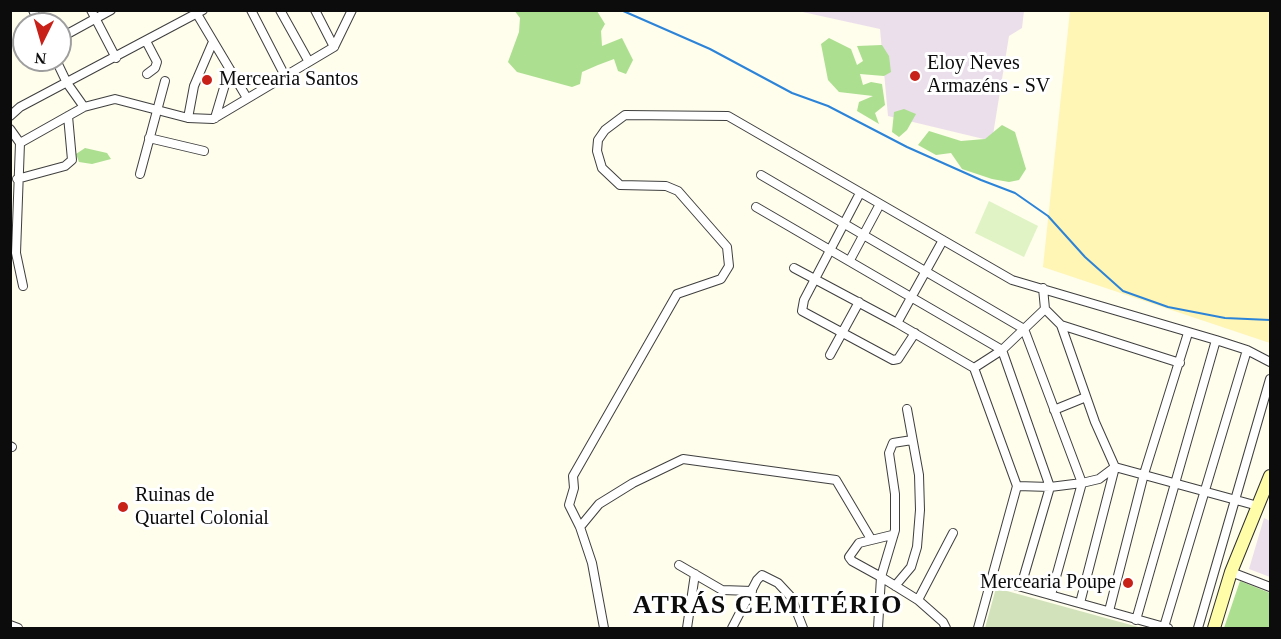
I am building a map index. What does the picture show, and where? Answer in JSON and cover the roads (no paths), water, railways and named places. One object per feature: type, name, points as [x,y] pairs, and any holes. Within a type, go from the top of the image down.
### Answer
[{"type":"main road","points":[[1215,628],[1231,572],[1270,476]]},
{"type":"street","points":[[72,30],[93,15],[111,10]]},
{"type":"street","points":[[180,10],[186,20]]},
{"type":"street","points":[[251,10],[285,76]]},
{"type":"street","points":[[280,10],[309,62]]},
{"type":"street","points":[[315,10],[334,47]]},
{"type":"street","points":[[20,143],[84,107],[115,99],[188,118],[215,118],[334,47],[352,10]]},
{"type":"street","points":[[10,116],[20,107],[200,12],[213,44],[247,98]]},
{"type":"street","points":[[93,15],[116,58]]},
{"type":"street","points":[[146,41],[157,62],[155,68],[147,74]]},
{"type":"street","points":[[188,118],[194,86],[213,44]]},
{"type":"street","points":[[215,118],[229,70]]},
{"type":"street","points":[[62,72],[84,107]]},
{"type":"street","points":[[140,174],[155,111],[165,81]]},
{"type":"street","points":[[604,628],[592,563],[580,527],[569,506],[574,488],[573,476],[677,294],[721,279],[729,266],[727,247],[678,191],[666,186],[620,185],[602,168],[597,151],[598,140],[605,130],[625,115],[728,116],[1012,280],[1247,350],[1270,362]]},
{"type":"street","points":[[17,179],[70,164],[73,156],[68,116]]},
{"type":"street","points":[[10,129],[20,143],[16,253],[23,286]]},
{"type":"street","points":[[149,138],[204,151]]},
{"type":"street","points":[[10,163],[18,157]]},
{"type":"street","points":[[761,175],[1024,328],[1082,483],[1051,595]]},
{"type":"street","points":[[860,193],[801,306],[802,311],[893,360],[898,359],[915,333]]},
{"type":"street","points":[[850,260],[880,204]]},
{"type":"street","points":[[756,207],[913,296],[1002,350],[1050,487],[1021,586]]},
{"type":"street","points":[[897,323],[943,240]]},
{"type":"street","points":[[794,268],[897,323],[974,368],[1017,486],[978,628]]},
{"type":"street","points":[[1043,288],[1045,309],[1061,325],[1086,397],[1115,467],[1080,603]]},
{"type":"street","points":[[830,355],[859,302]]},
{"type":"street","points":[[974,368],[1002,350],[1045,309]]},
{"type":"street","points":[[1061,325],[1180,363]]},
{"type":"street","points":[[1109,611],[1144,474],[1188,333]]},
{"type":"street","points":[[1136,620],[1173,482],[1215,340]]},
{"type":"street","points":[[993,579],[1167,628],[1204,490],[1247,350]]},
{"type":"street","points":[[1198,628],[1237,500],[1270,379]]},
{"type":"street","points":[[1054,410],[1086,397]]},
{"type":"street","points":[[895,586],[912,567],[917,548],[920,510],[919,475],[907,409]]},
{"type":"street","points":[[878,628],[881,577],[892,535],[894,494],[889,453],[893,443],[912,440]]},
{"type":"street","points":[[580,527],[600,504],[633,483],[683,459],[836,480],[871,539]]},
{"type":"street","points":[[1115,467],[1258,506]]},
{"type":"street","points":[[1017,486],[1050,487],[1082,483],[1099,479],[1115,467]]},
{"type":"street","points":[[918,600],[953,533]]},
{"type":"street","points":[[892,535],[859,543],[849,557],[852,561],[918,600],[943,622],[946,628]]},
{"type":"street","points":[[679,565],[722,590],[752,591]]},
{"type":"street","points":[[1231,572],[1270,586]]},
{"type":"street","points":[[687,628],[694,574]]},
{"type":"street","points":[[732,628],[762,575],[769,577],[791,597],[803,628]]},
{"type":"waterway","points":[[621,10],[710,49],[792,93],[828,106],[907,147],[1015,193],[1048,216],[1085,257],[1123,291],[1168,307],[1225,318],[1270,320]]},
{"type":"place","name":"Eloy Neves Armazéns - SV","points":[[915,76]]},
{"type":"place","name":"Mercearia Santos","points":[[207,80]]},
{"type":"place","name":"Ruinas de Quartel Colonial","points":[[123,507]]},
{"type":"place","name":"Mercearia Poupe","points":[[1128,583]]},
{"type":"district","name":"ATRÁS CEMITÉRIO","points":[[768,606]]}]
